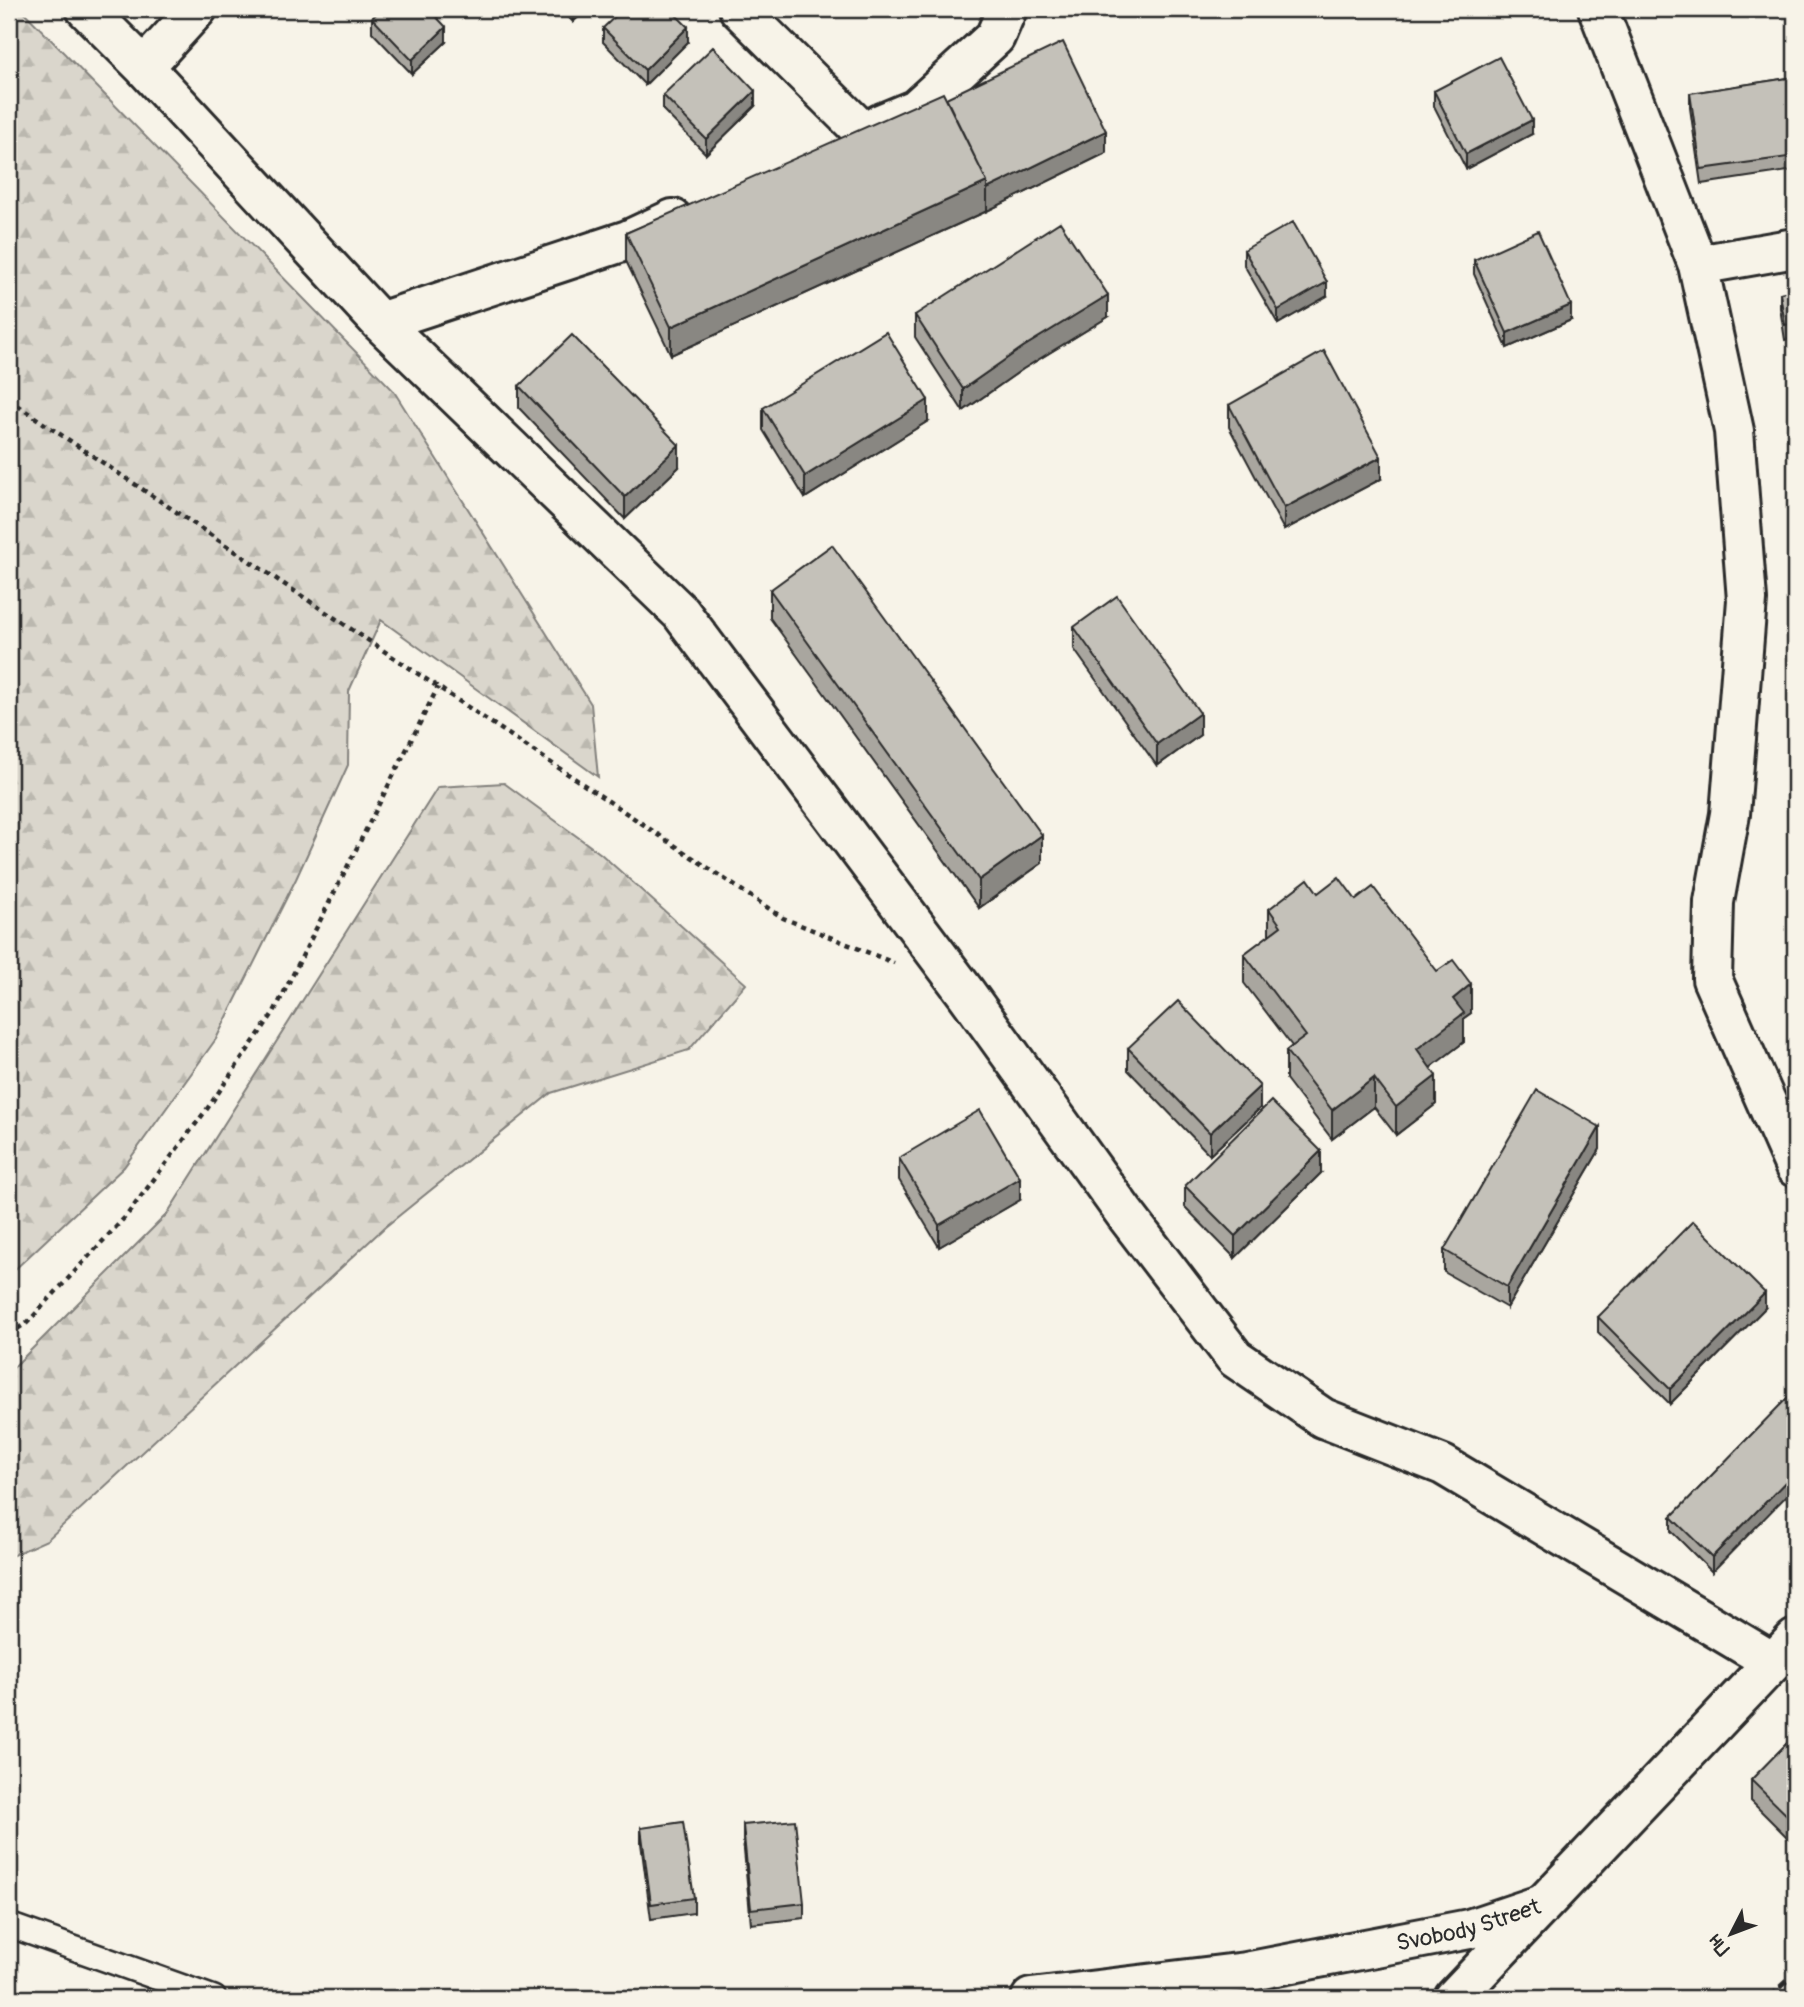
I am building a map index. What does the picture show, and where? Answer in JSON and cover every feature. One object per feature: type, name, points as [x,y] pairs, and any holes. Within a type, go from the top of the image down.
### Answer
[{"type":"street","points":[[86,9],[144,67],[380,322],[681,613],[966,993],[1125,1214],[1235,1358],[1323,1418],[1443,1465],[1784,1651]]},
{"type":"street","points":[[144,67],[197,9]]},
{"type":"street","points":[[739,9],[862,131]]},
{"type":"street","points":[[825,149],[916,109],[995,37],[1007,9]]},
{"type":"street","points":[[1598,9],[1698,265],[1734,431],[1747,600],[1730,814],[1714,902],[1712,979],[1795,1167]]},
{"type":"street","points":[[380,322],[628,240],[702,206]]},
{"type":"street","points":[[1698,265],[1795,248]]},
{"type":"street","name":"Svobody Street","points":[[1031,1998],[1128,1992],[1246,1972],[1469,1930],[1540,1905],[1784,1651]]},
{"type":"street","points":[[1454,1998],[1540,1905]]},
{"type":"lane","points":[[9,1925],[214,1998]]},
{"type":"path","points":[[9,400],[783,918],[905,968]]},
{"type":"path","points":[[9,1334],[27,1323],[127,1215],[207,1109],[274,1012],[438,687]]},
{"type":"green space","points":[[9,9],[21,9],[393,390],[591,704],[598,777],[381,620],[349,691],[348,765],[296,879],[216,1039],[124,1167],[9,1275]]},
{"type":"green space","points":[[504,783],[601,854],[746,984],[689,1050],[551,1093],[385,1227],[47,1540],[9,1557],[9,1372],[167,1214],[438,787]]},
{"type":"building","points":[[381,9],[429,9],[446,27],[412,60],[372,18]]},
{"type":"building","points":[[623,9],[670,9],[688,27],[645,70],[603,28]]},
{"type":"building","points":[[1063,42],[1106,131],[987,189],[987,182],[946,98]]},
{"type":"building","points":[[713,47],[755,91],[706,139],[663,95]]},
{"type":"building","points":[[1499,57],[1532,120],[1466,154],[1434,91]]},
{"type":"building","points":[[1795,77],[1795,156],[1701,169],[1690,93]]},
{"type":"building","points":[[943,93],[987,182],[671,327],[626,233]]},
{"type":"building","points":[[1060,222],[1108,295],[1023,347],[963,389],[915,315]]},
{"type":"building","points":[[1293,222],[1327,282],[1278,310],[1244,250]]},
{"type":"building","points":[[1538,231],[1571,305],[1507,333],[1474,260]]},
{"type":"building","points":[[1795,290],[1795,323],[1785,325],[1780,293]]},
{"type":"building","points":[[886,332],[928,400],[805,476],[763,408]]},
{"type":"building","points":[[572,335],[679,445],[625,497],[519,386]]},
{"type":"building","points":[[1324,351],[1381,457],[1284,508],[1229,405]]},
{"type":"building","points":[[832,545],[1042,835],[979,880],[770,590]]},
{"type":"building","points":[[1117,596],[1200,713],[1157,744],[1074,627]]},
{"type":"building","points":[[1339,877],[1356,900],[1373,887],[1437,971],[1453,960],[1471,984],[1453,999],[1464,1013],[1417,1049],[1436,1076],[1396,1107],[1374,1078],[1332,1110],[1286,1051],[1306,1036],[1244,954],[1281,926],[1269,909],[1308,879],[1318,893]]},
{"type":"building","points":[[1178,1001],[1260,1086],[1210,1133],[1128,1048]]},
{"type":"building","points":[[1537,1090],[1600,1127],[1507,1287],[1444,1250]]},
{"type":"building","points":[[1271,1101],[1321,1151],[1235,1236],[1185,1186]]},
{"type":"building","points":[[980,1110],[1020,1178],[939,1225],[899,1158]]},
{"type":"building","points":[[1693,1221],[1765,1293],[1670,1389],[1598,1317]]},
{"type":"building","points":[[1795,1390],[1795,1472],[1712,1557],[1671,1517]]},
{"type":"building","points":[[1795,1735],[1795,1823],[1751,1780]]},
{"type":"building","points":[[795,1820],[804,1903],[751,1909],[743,1825]]},
{"type":"building","points":[[683,1822],[694,1898],[651,1904],[641,1828]]},
{"type":"railway","points":[[1769,1998],[1795,1974]]}]
